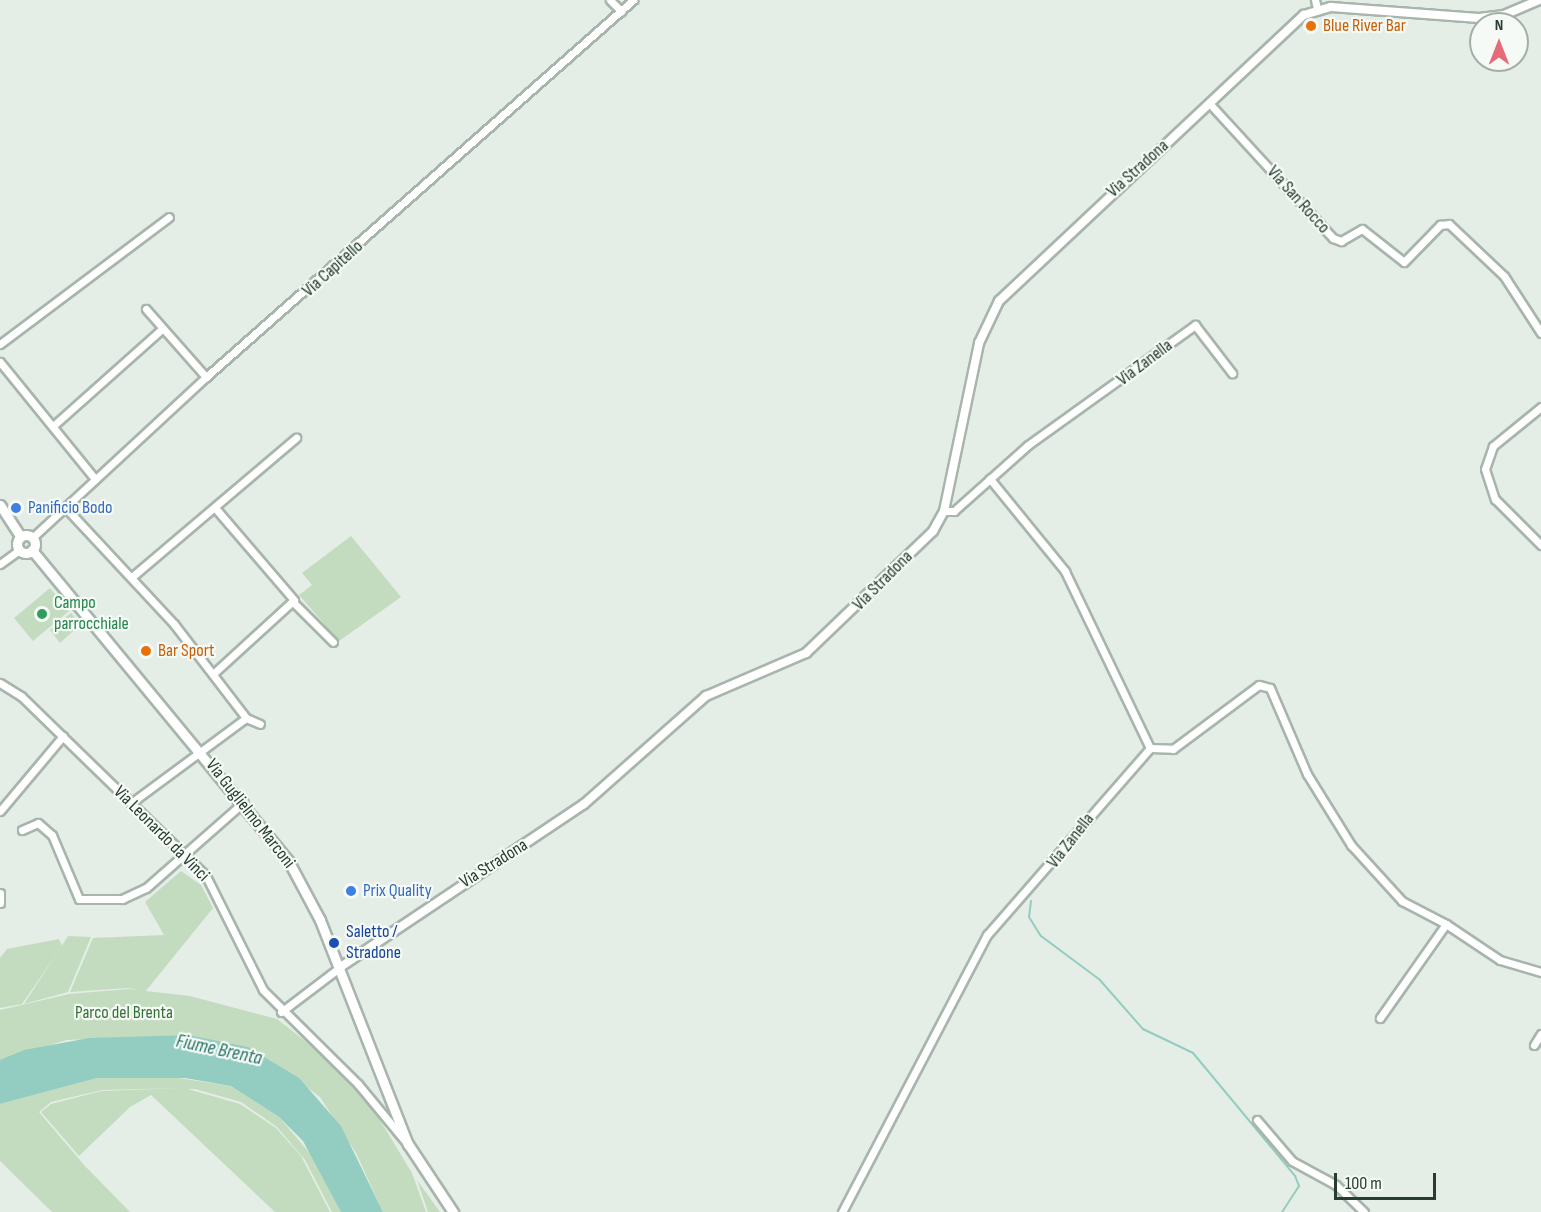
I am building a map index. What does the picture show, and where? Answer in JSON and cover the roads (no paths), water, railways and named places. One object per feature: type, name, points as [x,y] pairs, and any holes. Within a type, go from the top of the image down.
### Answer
[{"type":"main road","points":[[0,505],[21,537],[19,550],[32,550],[32,538],[21,537]]},
{"type":"main road","name":"Via Guglielmo Marconi","points":[[32,550],[244,802],[306,889],[408,1144],[453,1212]]},
{"type":"street","points":[[610,0],[621,11]]},
{"type":"street","name":"Via Capitello","points":[[32,538],[206,376],[353,253],[633,0]]},
{"type":"street","points":[[1316,4],[1479,18],[1504,15],[1539,0]]},
{"type":"street","name":"Via Stradona","points":[[281,1012],[339,968],[584,804],[706,696],[814,647],[933,531],[944,511],[974,359],[999,301],[1316,4]]},
{"type":"street","name":"Via San Rocco","points":[[1210,104],[1333,238],[1341,241],[1362,229],[1404,261],[1440,225],[1449,225],[1503,276],[1541,333]]},
{"type":"street","points":[[0,344],[169,217]]},
{"type":"street","points":[[146,309],[206,376]]},
{"type":"street","name":"Via Zanella","points":[[944,511],[954,511],[990,478],[1196,325],[1232,373]]},
{"type":"street","points":[[53,426],[162,328]]},
{"type":"street","points":[[0,362],[95,479]]},
{"type":"street","points":[[1541,407],[1493,446],[1485,469],[1495,499],[1541,545]]},
{"type":"street","points":[[132,576],[216,509],[296,438]]},
{"type":"street","points":[[990,478],[1065,571],[1150,748],[1173,749],[1256,687],[1267,685],[1307,774],[1351,845],[1402,901],[1446,924],[1500,960],[1541,972]]},
{"type":"street","points":[[65,507],[132,576],[214,673],[246,718],[260,724]]},
{"type":"street","points":[[216,509],[294,603],[333,642]]},
{"type":"street","points":[[0,564],[19,550]]},
{"type":"street","points":[[214,673],[294,603]]},
{"type":"street","name":"Via Leonardo da Vinci","points":[[0,683],[63,736],[212,884],[254,976],[281,1012],[358,1084],[408,1144]]},
{"type":"street","points":[[131,803],[246,718]]},
{"type":"street","points":[[0,812],[63,736]]},
{"type":"street","name":"Via Zanella","points":[[842,1212],[987,935],[1150,748]]},
{"type":"street","points":[[22,830],[38,824],[52,835],[84,901],[139,893],[244,802]]},
{"type":"street","points":[[0,893],[0,903]]},
{"type":"street","points":[[1380,1018],[1446,924]]},
{"type":"street","points":[[1534,1045],[1541,1034]]},
{"type":"street","points":[[1257,1120],[1292,1161],[1336,1185],[1364,1212]]},
{"type":"water","name":"Fiume Brenta","points":[[188,1035],[248,1047],[299,1078],[341,1126],[383,1212],[341,1212],[303,1141],[279,1117],[231,1086],[185,1078],[97,1078],[0,1104],[0,1060],[24,1050],[89,1038]]},
{"type":"waterway","points":[[1031,901],[1029,917],[1041,936],[1099,979],[1143,1029],[1193,1053],[1295,1176],[1299,1186],[1282,1212]]},
{"type":"place","name":"Blue River Bar","points":[[1311,26]]},
{"type":"place","name":"Panificio Bodo","points":[[16,508]]},
{"type":"place","name":"Campo parrocchiale","points":[[42,614]]},
{"type":"place","name":"Bar Sport","points":[[146,651]]},
{"type":"place","name":"Prix Quality","points":[[351,891]]},
{"type":"place","name":"Saletto / Stradone","points":[[334,943]]},
{"type":"park label","name":"Parco del Brenta","points":[[124,1013]]}]
